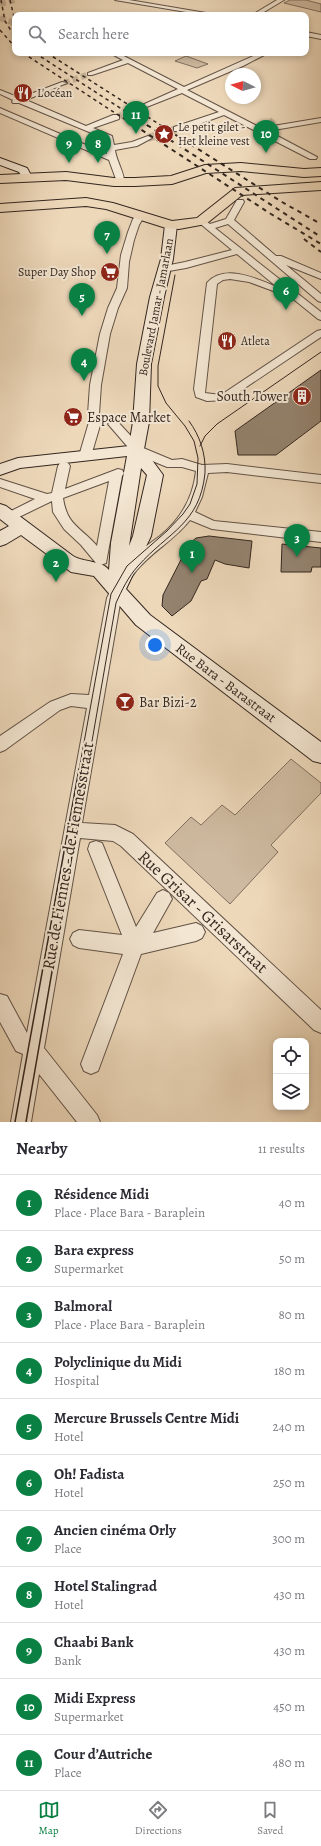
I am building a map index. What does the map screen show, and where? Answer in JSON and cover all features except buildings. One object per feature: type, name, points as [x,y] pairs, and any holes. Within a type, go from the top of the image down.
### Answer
[{"type":"main road","points":[[0,161],[23,170],[27,177]]},
{"type":"main road","points":[[0,166],[27,177]]},
{"type":"main road","points":[[0,179],[66,176],[121,182],[172,180],[204,169],[241,167],[321,176]]},
{"type":"main road","points":[[304,173],[321,172]]},
{"type":"main road","points":[[27,177],[20,182],[20,193],[36,206]]},
{"type":"main road","points":[[0,208],[86,202],[108,206],[175,225],[207,224],[239,191],[321,186]]},
{"type":"main road","name":"Boulevard Jamar - Jamarlaan","points":[[117,590],[120,543],[141,422],[144,364],[163,269],[167,259],[175,225]]},
{"type":"main road","points":[[0,470],[18,463],[137,450]]},
{"type":"main road","points":[[0,540],[12,517]]},
{"type":"main road","name":"Rue Bara - Barastraat","points":[[12,517],[67,562],[77,567],[99,570],[143,620],[321,754]]},
{"type":"street","points":[[118,0],[197,12]]},
{"type":"street","points":[[154,5],[164,0]]},
{"type":"street","points":[[260,12],[281,0]]},
{"type":"street","points":[[309,35],[321,37]]},
{"type":"street","points":[[118,56],[185,92],[313,157]]},
{"type":"street","points":[[142,107],[257,56]]},
{"type":"street","points":[[90,74],[127,61]]},
{"type":"street","points":[[0,108],[64,83]]},
{"type":"street","points":[[0,92],[109,138],[112,148],[111,158],[121,177],[121,182]]},
{"type":"street","points":[[0,108],[111,158]]},
{"type":"street","points":[[177,128],[225,112]]},
{"type":"street","points":[[87,128],[116,117]]},
{"type":"street","points":[[261,130],[276,126],[321,120]]},
{"type":"street","points":[[112,148],[148,138]]},
{"type":"street","points":[[229,221],[240,202]]},
{"type":"street","points":[[85,456],[95,422],[93,417],[94,387],[112,311],[122,289],[124,265],[136,220],[141,215]]},
{"type":"street","points":[[207,224],[229,221],[321,299]]},
{"type":"street","points":[[207,224],[294,296],[320,313]]},
{"type":"street","points":[[163,269],[186,265],[238,251]]},
{"type":"street","points":[[265,252],[321,276]]},
{"type":"street","points":[[294,296],[252,279],[222,277],[216,279],[212,283],[199,389],[200,395],[207,398],[223,398],[321,333]]},
{"type":"street","points":[[114,424],[137,450],[172,464],[182,463],[202,469],[227,468],[321,479]]},
{"type":"street","points":[[0,464],[18,463]]},
{"type":"street","points":[[12,517],[52,497],[117,473],[106,544],[86,542],[68,526],[59,512],[52,497],[64,466]]},
{"type":"street","name":"Rue de Fiennes - de Fiennesstraat","points":[[20,1122],[110,612],[117,590],[131,567],[142,556],[168,536],[188,514],[198,492],[202,469]]},
{"type":"street","points":[[0,483],[52,497]]},
{"type":"street","points":[[188,514],[212,525],[321,537]]},
{"type":"street","points":[[0,745],[55,706],[71,700],[95,702]]},
{"type":"street","name":"Rue Grisar - Grisarstraat","points":[[72,830],[115,833],[127,840],[321,1023]]},
{"type":"street","points":[[96,849],[134,946]]},
{"type":"street","points":[[91,1064],[134,946],[163,899]]},
{"type":"street","points":[[79,939],[134,946],[196,932]]},
{"type":"street","points":[[0,1003],[23,1044],[29,1045],[90,1122]]},
{"type":"shaded area","points":[[290,0],[306,0],[321,4],[321,12],[284,3]]},
{"type":"shaded area","points":[[186,56],[208,64],[197,68],[175,61]]},
{"type":"shaded area","points":[[291,759],[321,783],[321,793],[271,845],[278,852],[230,904],[165,843],[191,817],[201,825],[222,805],[235,815]]},
{"type":"tunnel","points":[[0,4],[15,0]]},
{"type":"tunnel","points":[[0,18],[12,22]]},
{"type":"tunnel","points":[[64,83],[90,74]]},
{"type":"tunnel","points":[[116,117],[142,107]]},
{"type":"tunnel","points":[[269,120],[275,125]]},
{"type":"tunnel","points":[[148,138],[177,129]]},
{"type":"tram line","points":[[79,770],[111,594],[127,566],[167,531],[183,514],[190,504],[197,484],[198,458],[194,441],[185,426],[166,403],[158,386],[158,366],[175,275]]},
{"type":"tram line","points":[[201,445],[205,436],[217,424],[321,352]]},
{"type":"tram line","points":[[189,421],[201,445]]},
{"type":"tram line","points":[[87,770],[116,603],[134,570],[149,554],[181,526],[190,516],[197,504],[202,490],[205,473],[201,445]]},
{"type":"tram line","points":[[15,1122],[79,769]]},
{"type":"tram line","points":[[26,1122],[87,769]]},
{"type":"railway","points":[[1,0],[5,21],[12,32]]},
{"type":"railway","points":[[10,0],[13,12]]},
{"type":"railway","points":[[0,30],[12,44]]},
{"type":"railway","points":[[28,56],[135,126]]},
{"type":"railway","points":[[40,56],[148,126]]},
{"type":"railway","points":[[52,56],[162,126]]},
{"type":"railway","points":[[134,125],[271,214],[321,244]]},
{"type":"railway","points":[[147,125],[321,237]]},
{"type":"railway","points":[[160,125],[282,202],[321,224]]},
{"type":"railway","points":[[304,239],[321,252]]},
{"type":"place","name":"L'océan","points":[[23,93]]},
{"type":"place","name":"Cour d’Autriche","points":[[136,134]]},
{"type":"place","name":"Le petit gilet - Het kleine vest","points":[[164,134]]},
{"type":"place","name":"Midi Express","points":[[266,153]]},
{"type":"place","name":"Chaabi Bank","points":[[69,163]]},
{"type":"place","name":"Hotel Stalingrad","points":[[98,163]]},
{"type":"place","name":"Ancien cinéma Orly","points":[[107,254]]},
{"type":"place","name":"Super Day Shop","points":[[110,272]]},
{"type":"place","name":"Oh! Fadista","points":[[286,310]]},
{"type":"place","name":"Mercure Brussels Centre Midi","points":[[82,316]]},
{"type":"place","name":"Atleta","points":[[227,341]]},
{"type":"place","name":"Polyclinique du Midi","points":[[84,381]]},
{"type":"place","name":"South Tower","points":[[302,396]]},
{"type":"place","name":"Espace Market","points":[[73,417]]},
{"type":"place","name":"Balmoral","points":[[297,557]]},
{"type":"place","name":"Résidence Midi","points":[[192,573]]},
{"type":"place","name":"Bara express","points":[[56,582]]},
{"type":"place","name":"Bar Bizi-2","points":[[125,702]]}]
